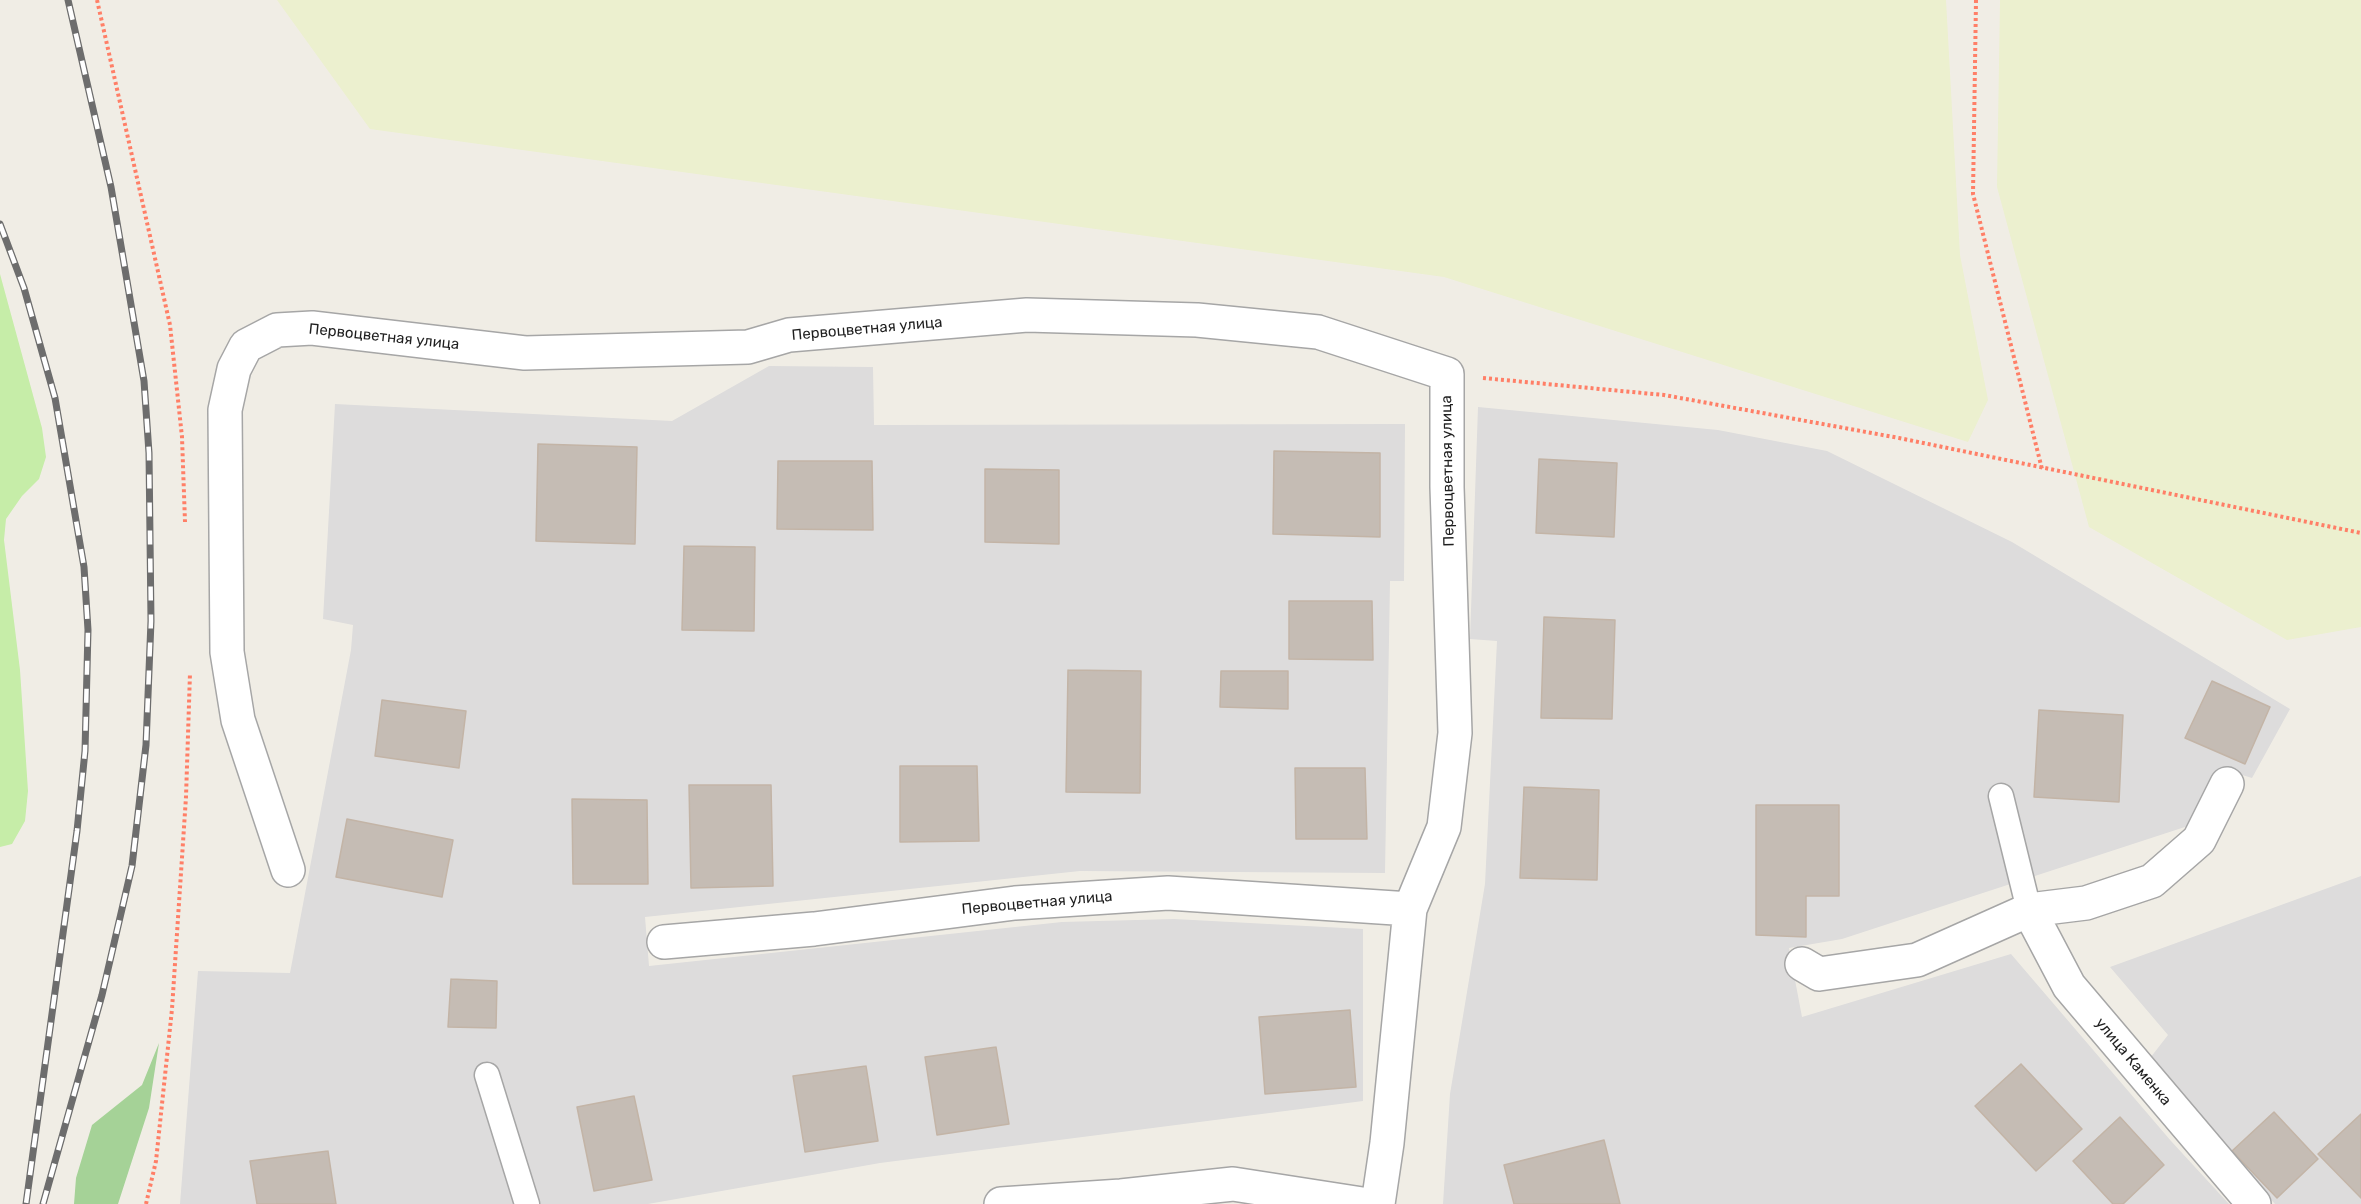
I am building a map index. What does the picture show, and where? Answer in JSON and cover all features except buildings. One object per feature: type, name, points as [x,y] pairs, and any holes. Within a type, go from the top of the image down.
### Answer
[{"type":"street","name":"Первоцветная улица","points":[[288,870],[238,720],[227,641],[225,410],[234,369],[246,346],[277,330],[312,328],[525,353],[748,347],[789,335],[1027,315],[1197,320],[1318,333],[1447,374],[1447,487],[1455,733],[1444,827],[1410,909],[1387,1143],[1378,1204]]},
{"type":"street","points":[[1802,964],[1818,974],[1917,960],[2029,910],[2086,903],[2152,881],[2199,840],[2227,784]]},
{"type":"street","name":"Первоцветная улица","points":[[664,942],[814,929],[1016,903],[1168,893],[1410,909]]},
{"type":"street","name":"улица Каменка","points":[[2029,910],[2069,986],[2254,1204]]},
{"type":"street","points":[[1001,1204],[1121,1196],[1233,1184],[1362,1204]]},
{"type":"lane","points":[[2001,796],[2029,910]]},
{"type":"lane","points":[[487,1075],[528,1204]]},
{"type":"path","points":[[97,0],[170,325],[182,437],[186,531]]},
{"type":"path","points":[[1976,0],[1974,194],[2042,469]]},
{"type":"path","points":[[1447,374],[1664,395],[1899,438],[2361,533]]},
{"type":"path","points":[[146,1204],[156,1161],[172,1009],[186,797],[190,671]]},
{"type":"shaded area","points":[[769,366],[873,367],[874,425],[1405,424],[1404,581],[1390,581],[1385,873],[1080,871],[645,917],[649,966],[1062,922],[1174,919],[1363,929],[1363,1101],[880,1163],[648,1204],[180,1204],[198,971],[290,973],[351,650],[353,625],[323,619],[335,404],[672,421]]},
{"type":"shaded area","points":[[1478,407],[1718,430],[1827,451],[2012,542],[2290,709],[2252,778],[2223,769],[2191,825],[1842,939],[1789,948],[1802,1017],[2011,954],[2171,1141],[2229,1204],[1443,1204],[1450,1094],[1485,884],[1497,641],[1470,639]]},
{"type":"shaded area","points":[[2361,876],[2361,1204],[2275,1204],[2147,1062],[2168,1035],[2110,967]]},
{"type":"green space","points":[[277,0],[1946,0],[1960,255],[1988,400],[1968,442],[1444,277],[370,129]]},
{"type":"green space","points":[[2000,0],[2361,0],[2361,627],[2287,640],[2089,527],[1997,187]]},
{"type":"green space","points":[[0,274],[42,428],[46,457],[39,479],[22,496],[6,519],[4,540],[20,670],[28,791],[25,821],[12,844],[0,847]]},
{"type":"green space","points":[[159,1043],[149,1108],[118,1204],[74,1204],[76,1178],[92,1125],[142,1085]]},
{"type":"railway","points":[[43,1204],[102,995],[132,866],[146,745],[151,621],[149,453],[144,381],[111,187],[68,0]]},
{"type":"railway","points":[[0,224],[24,288],[55,398],[84,567],[88,630],[85,751],[77,831],[26,1204]]}]
